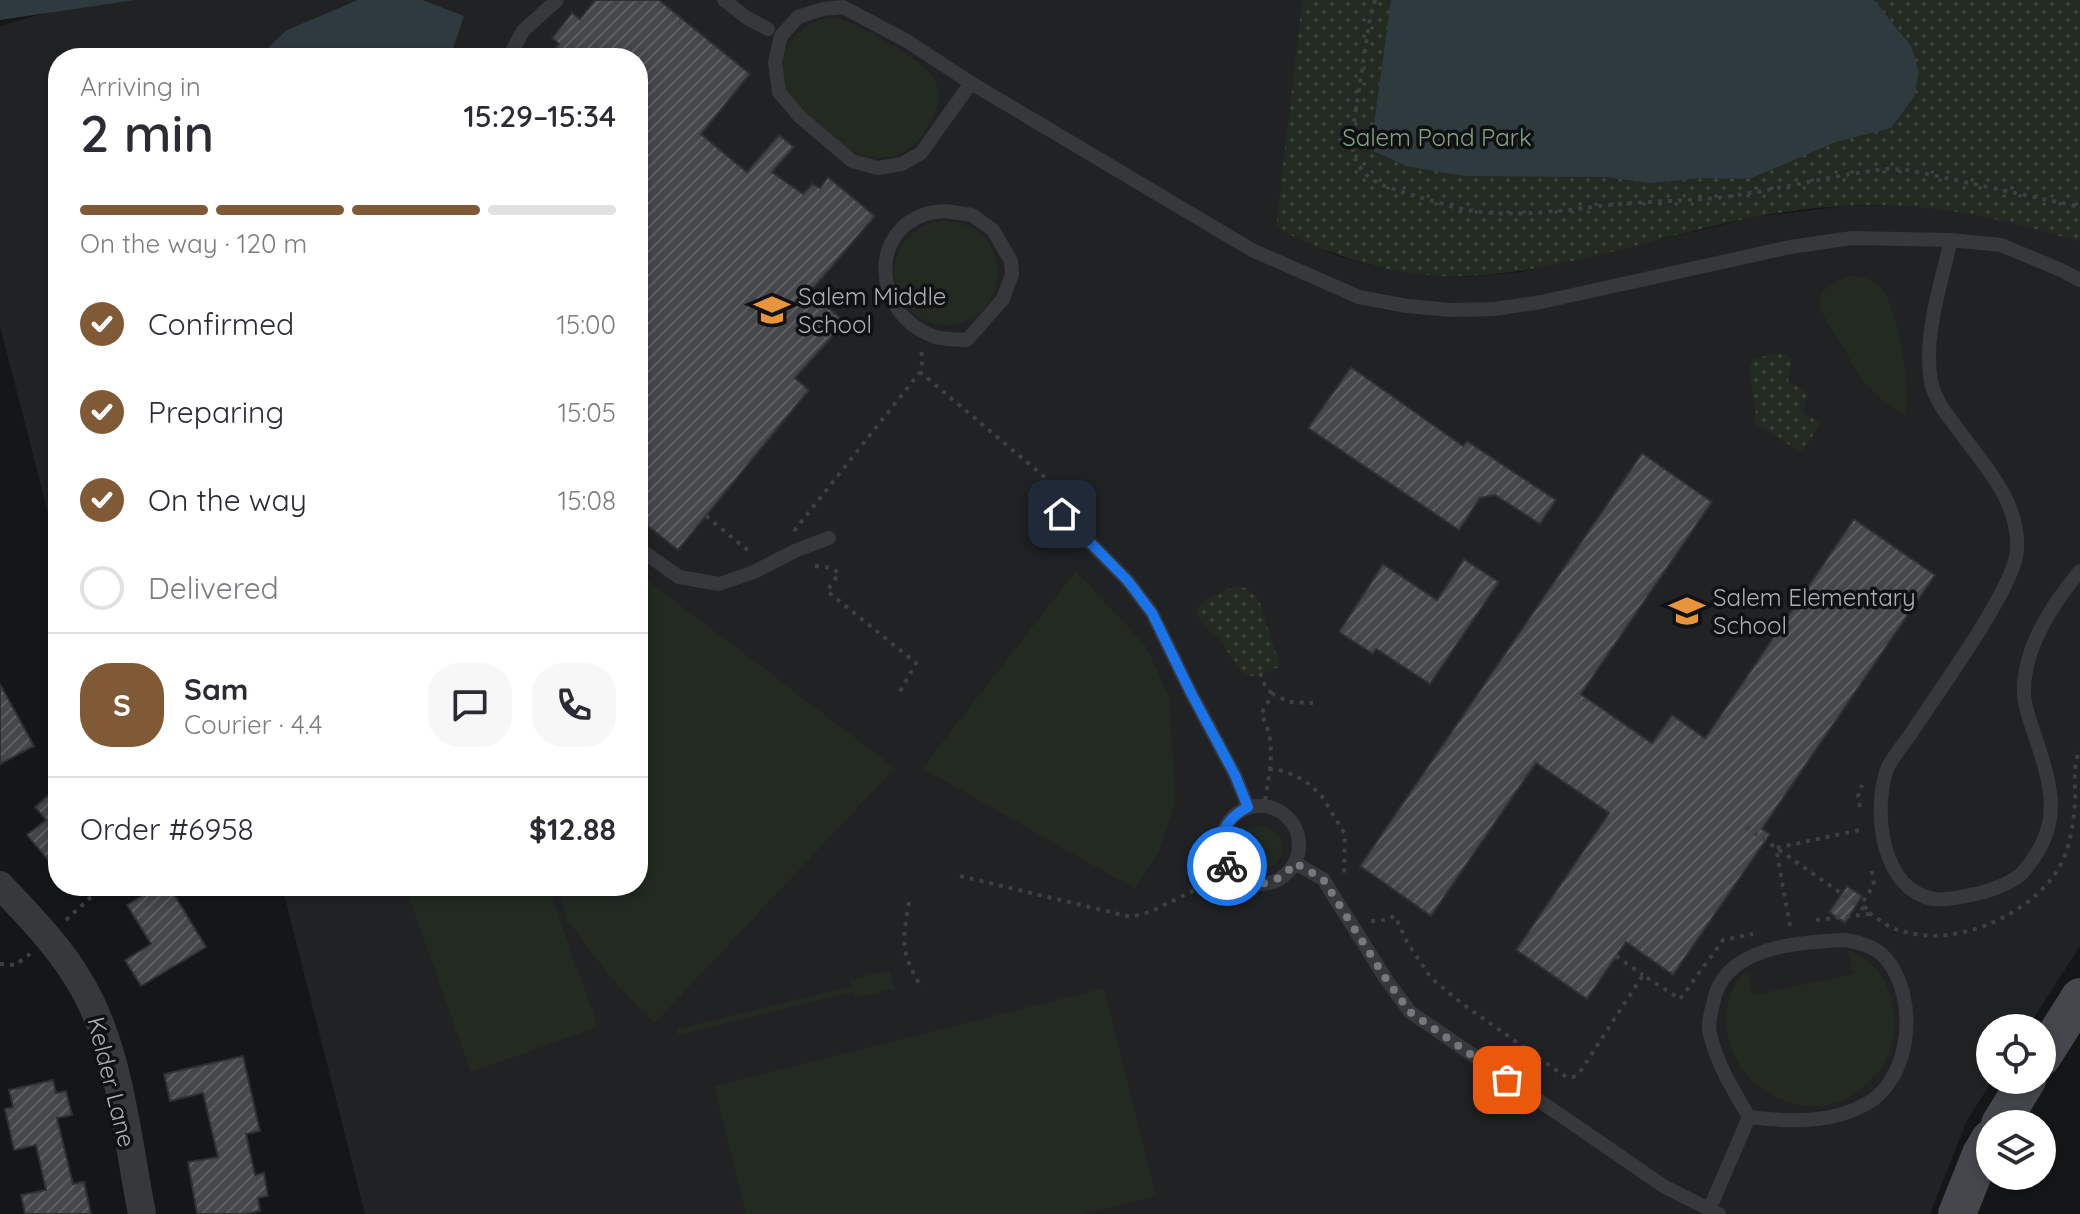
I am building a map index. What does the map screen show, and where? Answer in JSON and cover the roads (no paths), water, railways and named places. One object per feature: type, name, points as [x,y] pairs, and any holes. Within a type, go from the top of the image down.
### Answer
[{"type":"street","name":"Kelder Lane","points":[[0,885],[63,955],[96,1014],[114,1070],[142,1214]]},
{"type":"street","points":[[2056,1035],[2080,997]]},
{"type":"street","points":[[1957,1214],[1976,1166]]},
{"type":"lane","points":[[514,48],[523,31],[557,0]]},
{"type":"lane","points":[[724,0],[768,29]]},
{"type":"lane","points":[[971,83],[921,153],[902,164],[878,168],[852,161],[800,117],[779,92],[775,62],[781,36],[798,17],[843,7],[907,41],[971,83],[1252,250],[1359,297],[1407,306],[1451,310],[1495,309],[1541,302],[1790,247],[1852,238],[1951,240],[2001,245],[2080,280]]},
{"type":"lane","points":[[924,212],[972,215],[993,230],[1011,261],[1012,274],[1003,299],[967,340],[936,337],[913,324],[887,290],[885,273],[889,245],[902,226],[924,212]]},
{"type":"lane","points":[[1951,240],[1932,330],[1929,365],[1932,385],[1940,406],[2005,494],[2016,520],[2017,553],[2003,591],[1886,771],[1880,810],[1888,856],[1903,884],[1920,894],[1935,899],[1984,892],[2022,874],[2043,844],[2052,809],[2050,781],[2024,695],[2029,659],[2045,620],[2080,571]]},
{"type":"lane","points":[[1062,514],[1128,581],[1152,613],[1235,775],[1248,807]]},
{"type":"lane","points":[[648,555],[679,577],[719,584],[736,580],[763,563],[829,538]]},
{"type":"lane","points":[[1264,806],[1285,815],[1298,837],[1299,850],[1295,863],[1288,873],[1265,885],[1251,884],[1231,872],[1220,847],[1228,822],[1248,807],[1264,806]]},
{"type":"lane","points":[[1295,863],[1323,879],[1410,1012],[1665,1187],[1714,1212],[1749,1117]]},
{"type":"lane","points":[[1844,940],[1863,943],[1886,958],[1899,978],[1907,1011],[1906,1041],[1896,1074],[1870,1102],[1832,1116],[1795,1122],[1749,1117],[1723,1073],[1708,1030],[1715,987],[1735,964],[1796,945],[1844,940]]},
{"type":"place","name":"Salem Middle School","points":[[772,310]]},
{"type":"place","name":"Salem Elementary School","points":[[1687,611]]},
{"type":"park label","name":"Salem Pond Park","points":[[1437,137]]}]
